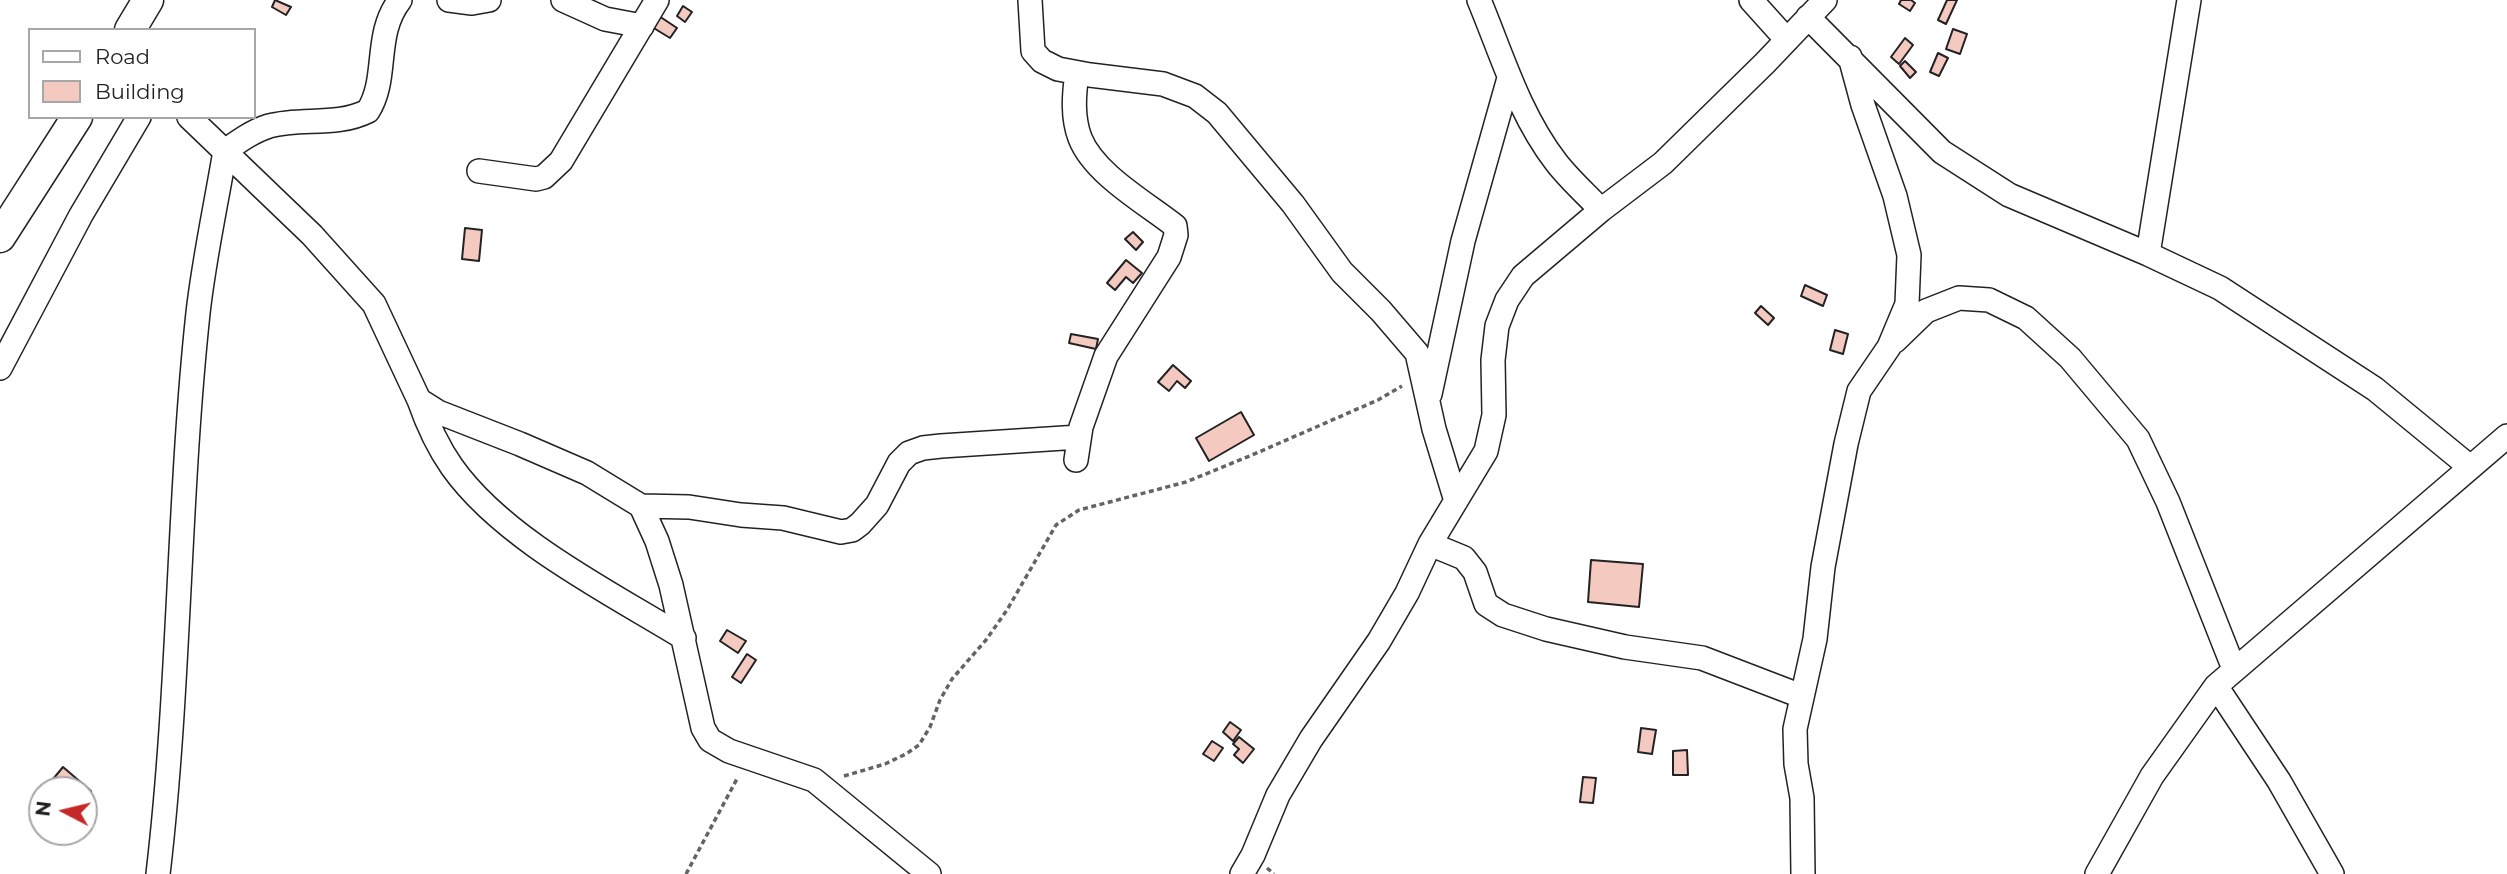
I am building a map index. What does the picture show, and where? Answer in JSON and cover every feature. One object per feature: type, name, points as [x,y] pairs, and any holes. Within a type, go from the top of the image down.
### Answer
[{"type":"main road","points":[[131,28],[148,0]]},
{"type":"main road","points":[[0,237],[75,119]]},
{"type":"street","points":[[158,874],[177,662],[187,440],[198,311],[225,151],[247,136],[269,127],[302,122],[342,121],[368,111],[378,87],[384,32],[393,9],[400,0]]},
{"type":"street","points":[[449,0],[472,3],[489,0]]},
{"type":"street","points":[[562,0],[605,19],[642,26]]},
{"type":"street","points":[[479,171],[536,179],[544,177],[561,161],[657,0]]},
{"type":"street","points":[[1030,0],[1033,51],[1042,61],[1077,73],[1163,84],[1195,96],[1217,113],[1293,204],[1342,272],[1418,353],[1428,401],[1456,501]]},
{"type":"street","points":[[1479,0],[1510,78],[1534,126],[1556,162],[1601,210]]},
{"type":"street","points":[[1751,0],[1787,40]]},
{"type":"street","points":[[1242,874],[1253,855],[1278,795],[1311,739],[1345,694],[1379,641],[1407,593],[1430,544],[1486,451],[1494,415],[1493,360],[1497,326],[1507,300],[1522,276],[1663,163],[1825,0]]},
{"type":"street","points":[[2148,254],[2189,0]]},
{"type":"street","points":[[1808,17],[1942,152],[2009,195],[2220,288],[2375,389],[2470,467]]},
{"type":"street","points":[[1850,57],[1863,105],[1895,196],[1909,255],[1907,304],[1889,347]]},
{"type":"street","points":[[1076,460],[1079,436],[1106,356],[1169,257],[1176,235],[1175,226],[1102,169],[1080,139],[1075,116],[1077,73]]},
{"type":"street","points":[[1428,401],[1464,241],[1510,78]]},
{"type":"street","points":[[0,368],[81,215],[138,119]]},
{"type":"street","points":[[191,119],[312,235],[374,304],[427,421],[452,467],[492,512],[531,543],[684,638]]},
{"type":"street","points":[[1802,874],[1802,798],[1796,764],[1795,729],[1815,639],[1823,567],[1846,444],[1859,391],[1889,347],[1926,311],[1959,298],[1989,300],[2026,318],[2070,358],[2137,439],[2168,502],[2234,669]]},
{"type":"street","points":[[419,400],[438,412],[587,473],[641,506],[689,507],[783,518],[841,532],[852,530],[877,505],[899,463],[909,453],[923,448],[1079,436]]},
{"type":"street","points":[[2097,874],[2152,776],[2216,686],[2507,436]]},
{"type":"street","points":[[641,506],[657,541],[684,638],[703,728],[710,740],[719,746],[814,780],[929,874]]},
{"type":"street","points":[[1430,544],[1464,558],[1475,572],[1486,604],[1503,615],[1625,647],[1702,658],[1801,696]]},
{"type":"street","points":[[2216,686],[2279,781],[2332,874]]},
{"type":"path","points":[[814,780],[835,778],[886,764],[919,745],[952,679],[986,640],[1007,610],[1056,525],[1079,510],[1186,482],[1378,400],[1422,375]]},
{"type":"path","points":[[686,874],[748,757]]},
{"type":"building","points":[[275,0],[291,7],[286,15],[272,7]]},
{"type":"building","points":[[1901,0],[1915,3],[1910,11],[1899,4]]},
{"type":"building","points":[[1947,0],[1957,0],[1946,24],[1938,20]]},
{"type":"building","points":[[683,6],[692,12],[685,22],[677,16]]},
{"type":"building","points":[[659,16],[677,28],[670,38],[652,27]]},
{"type":"building","points":[[1953,29],[1967,34],[1960,54],[1946,49]]},
{"type":"building","points":[[1905,38],[1913,45],[1899,64],[1891,57]]},
{"type":"building","points":[[1938,53],[1948,58],[1939,76],[1930,72]]},
{"type":"building","points":[[1905,61],[1916,72],[1910,78],[1900,66]]},
{"type":"building","points":[[465,228],[482,230],[479,261],[462,259]]},
{"type":"building","points":[[1133,232],[1143,242],[1136,250],[1125,239]]},
{"type":"building","points":[[1126,260],[1142,273],[1133,283],[1126,277],[1115,290],[1107,283]]},
{"type":"building","points":[[1805,285],[1827,295],[1823,306],[1801,296]]},
{"type":"building","points":[[1761,306],[1774,318],[1768,325],[1755,313]]},
{"type":"building","points":[[1835,330],[1848,334],[1843,354],[1830,350]]},
{"type":"building","points":[[1071,334],[1098,339],[1096,349],[1069,343]]},
{"type":"building","points":[[1173,365],[1191,381],[1185,388],[1177,381],[1169,391],[1158,382]]},
{"type":"building","points":[[1241,412],[1254,435],[1209,461],[1196,438]]},
{"type":"building","points":[[1591,560],[1643,564],[1639,607],[1588,602]]},
{"type":"building","points":[[727,630],[746,641],[738,653],[720,641]]},
{"type":"building","points":[[747,654],[756,660],[741,683],[732,677]]},
{"type":"building","points":[[1230,722],[1241,730],[1233,741],[1223,732]]},
{"type":"building","points":[[1641,728],[1656,730],[1652,754],[1638,752]]},
{"type":"building","points":[[1239,737],[1254,749],[1243,763],[1234,755],[1239,749],[1233,744]]},
{"type":"building","points":[[1212,741],[1223,748],[1214,761],[1203,754]]},
{"type":"building","points":[[1687,750],[1688,775],[1673,775],[1673,751]]},
{"type":"building","points":[[63,767],[74,776],[56,776]]},
{"type":"building","points":[[1583,777],[1596,778],[1593,803],[1580,802]]}]
